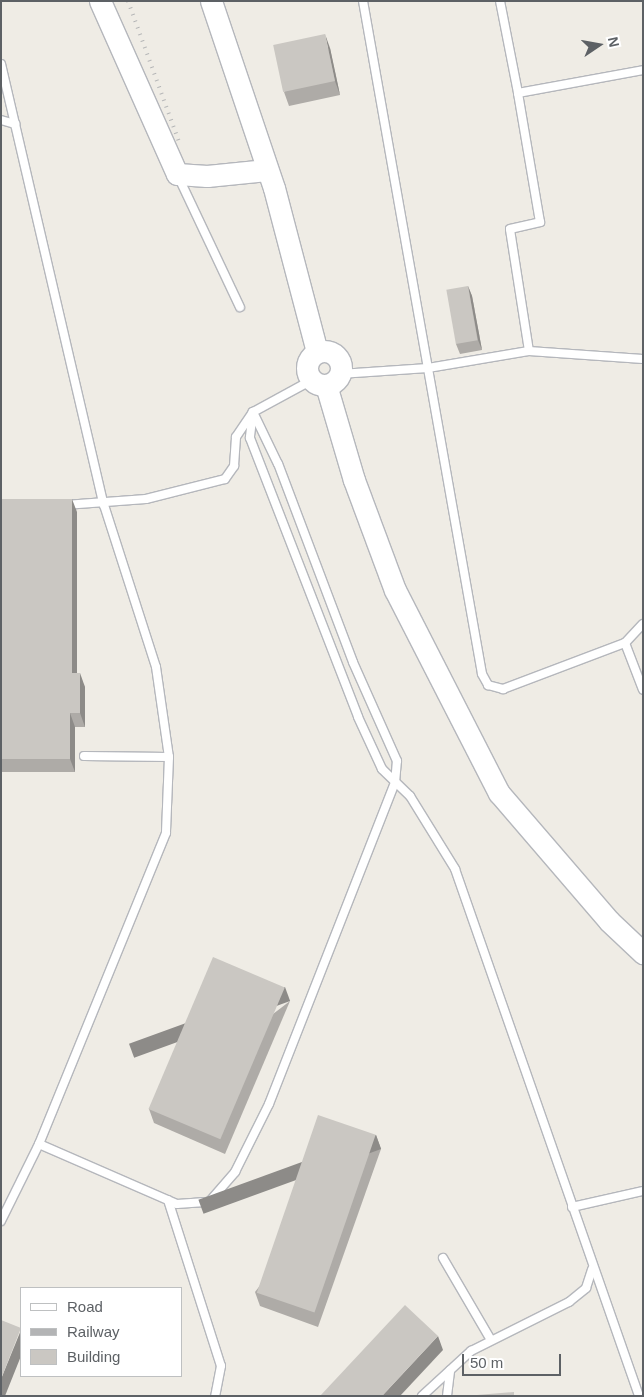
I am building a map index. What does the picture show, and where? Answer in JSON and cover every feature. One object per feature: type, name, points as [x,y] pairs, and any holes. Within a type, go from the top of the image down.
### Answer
[{"type":"main road","points":[[100,1],[177,174],[267,170]]},
{"type":"main road","points":[[212,1],[267,170],[317,352]]},
{"type":"main road","points":[[317,352],[307,364],[326,379],[354,480],[395,590],[499,793],[609,921],[643,953]]},
{"type":"main road","points":[[317,352],[334,354],[341,363],[326,379]]},
{"type":"lane","points":[[363,1],[482,674],[488,685],[503,689],[625,642],[643,624]]},
{"type":"lane","points":[[500,1],[540,222],[510,228],[529,351]]},
{"type":"lane","points":[[1,64],[104,505],[156,667],[169,757],[166,833],[39,1144],[1,1221]]},
{"type":"lane","points":[[518,93],[643,70]]},
{"type":"lane","points":[[1,120],[15,124]]},
{"type":"lane","points":[[177,174],[194,218],[240,307]]},
{"type":"lane","points":[[56,505],[104,505],[211,486],[225,479],[234,466],[236,437],[253,412],[326,379],[428,368],[529,351],[643,359]]},
{"type":"lane","points":[[39,1144],[177,1204],[209,1202],[235,1172],[269,1104],[395,783],[396,761],[353,662],[278,464],[253,412]]},
{"type":"lane","points":[[253,412],[250,438],[358,717],[382,769],[427,821],[454,869],[592,1269],[639,1396]]},
{"type":"lane","points":[[625,642],[643,690]]},
{"type":"lane","points":[[84,756],[169,757]]},
{"type":"lane","points":[[572,1207],[643,1191]]},
{"type":"lane","points":[[168,1200],[221,1366],[215,1396]]},
{"type":"lane","points":[[443,1258],[491,1340]]},
{"type":"lane","points":[[422,1396],[450,1370],[491,1340],[569,1302],[586,1288],[592,1269]]},
{"type":"lane","points":[[447,1396],[450,1370]]},
{"type":"building","points":[[325,34],[335,81],[283,92],[273,45]]},
{"type":"building","points":[[468,286],[478,340],[456,344],[446,290]]},
{"type":"building","points":[[1,499],[72,499],[72,673],[80,673],[80,713],[70,713],[70,759],[1,759]]},
{"type":"building","points":[[213,957],[285,987],[220,1139],[149,1109]]},
{"type":"building","points":[[318,1115],[376,1135],[314,1313],[257,1293]]},
{"type":"building","points":[[405,1305],[438,1336],[382,1396],[320,1396]]},
{"type":"building","points":[[1,1320],[20,1328],[20,1331],[1,1379]]},
{"type":"building","points":[[514,1392],[514,1396],[465,1396]]},
{"type":"railway","points":[[128,1],[180,145]]}]
